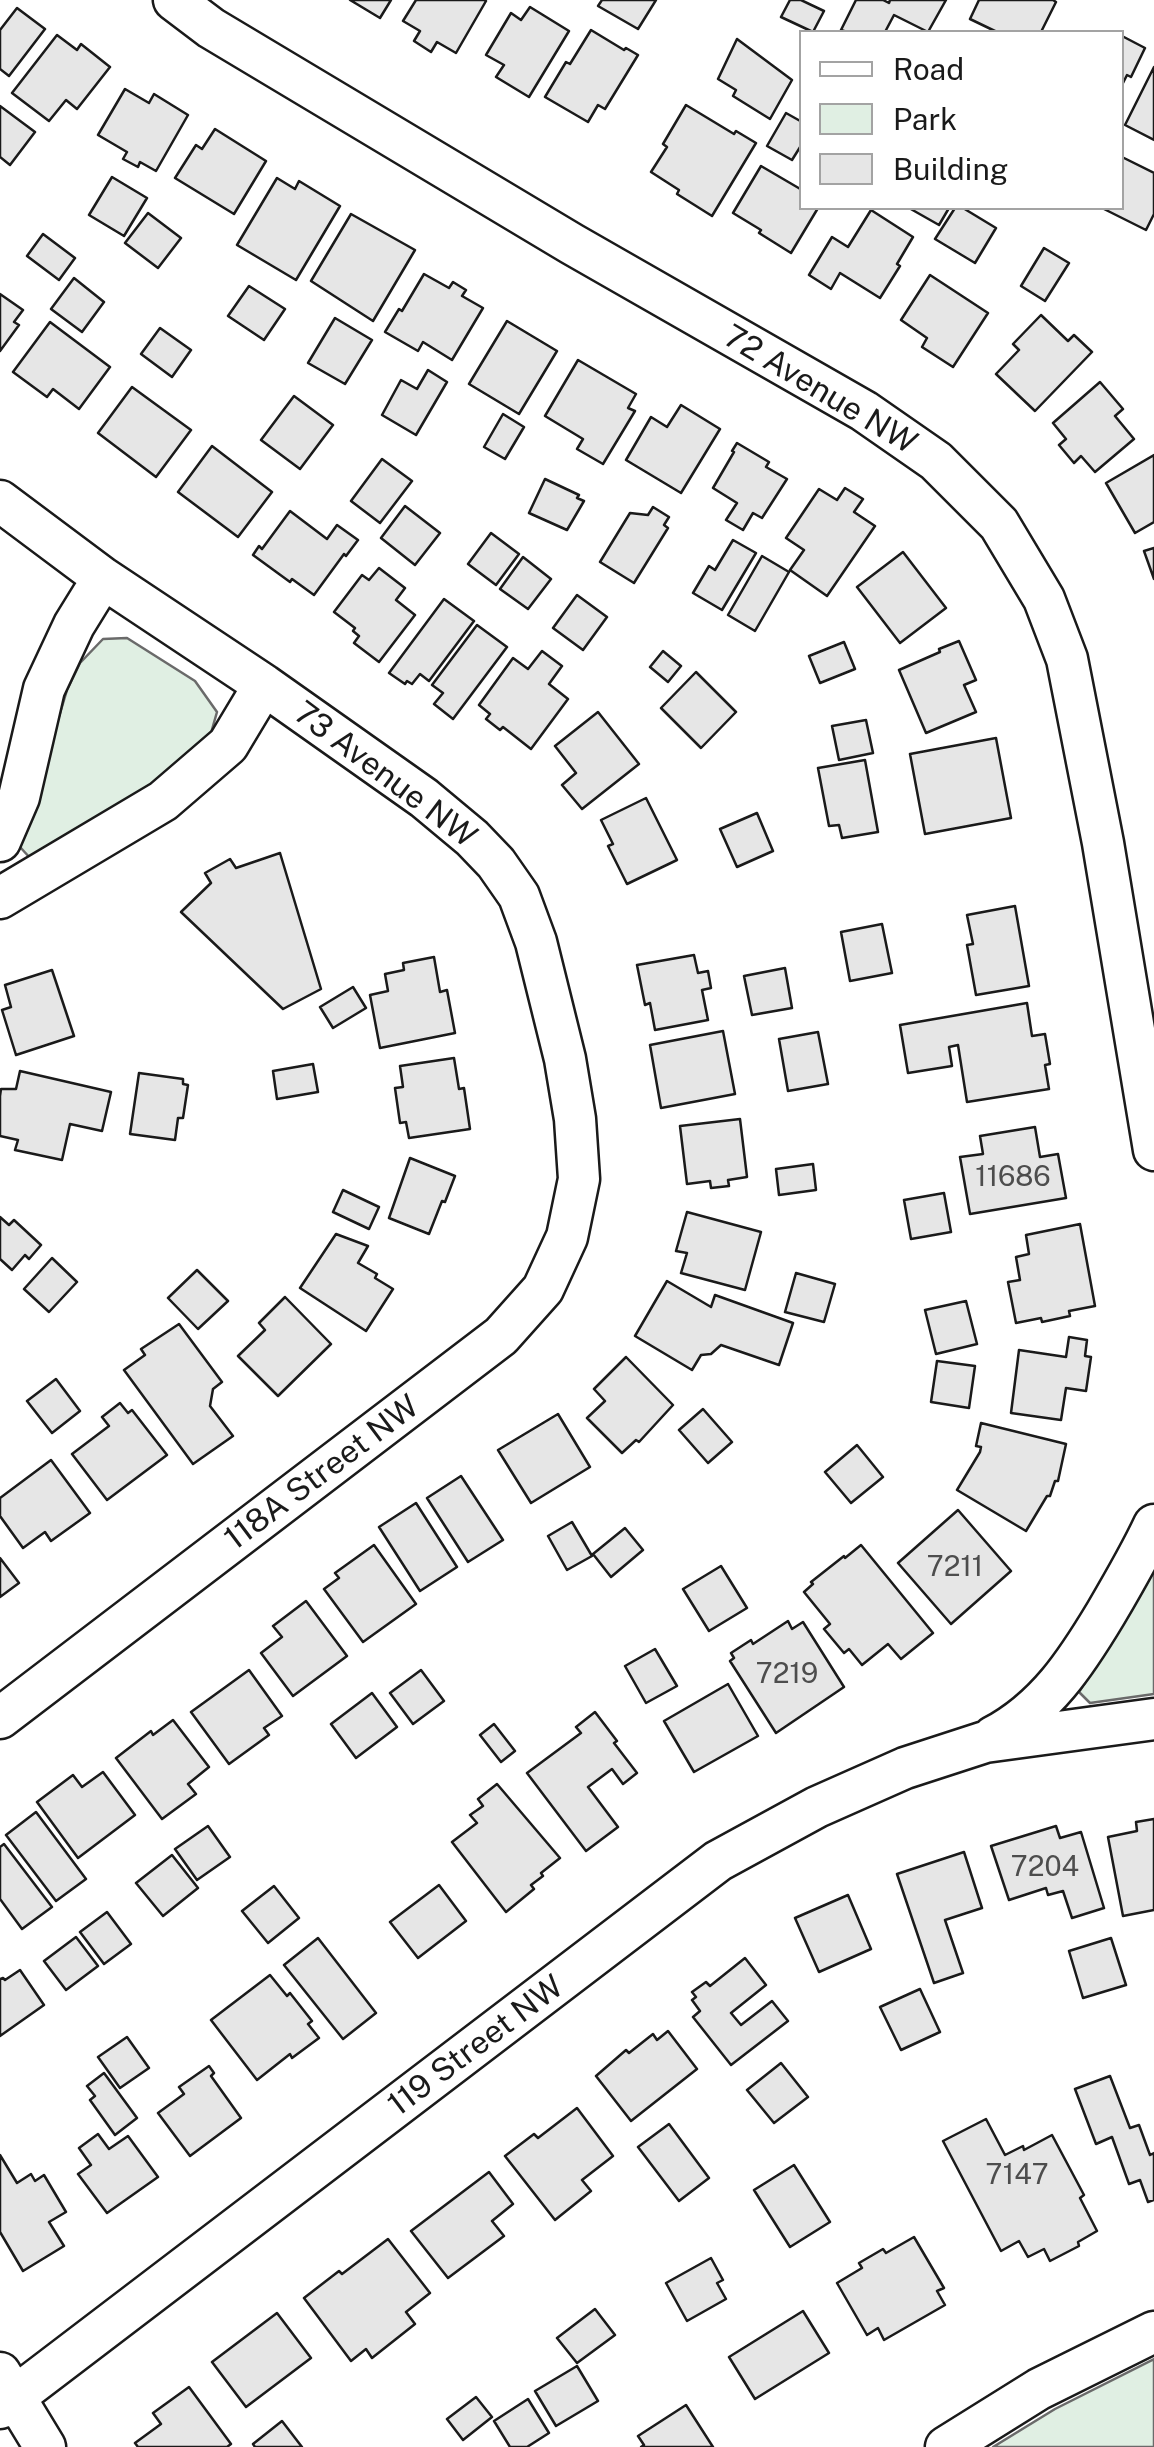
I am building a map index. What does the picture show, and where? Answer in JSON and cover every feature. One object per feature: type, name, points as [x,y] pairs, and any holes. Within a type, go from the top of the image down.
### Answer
[{"type":"street","name":"72 Avenue NW","points":[[174,0],[211,28],[539,224],[864,411],[936,461],[999,524],[1044,598],[1067,658],[1154,1150]]},
{"type":"street","name":"73 Avenue NW","points":[[0,502],[103,578],[264,685],[436,808],[484,850],[519,896],[536,942],[565,1058],[575,1119],[578,1179]]},
{"type":"street","points":[[0,841],[19,797],[44,689],[74,625],[103,578]]},
{"type":"street","points":[[0,898],[163,801],[228,745],[264,685]]},
{"type":"street","name":"118A Street NW","points":[[0,1718],[502,1336],[543,1289],[566,1237],[578,1179]]},
{"type":"street","name":"119 Street NW","points":[[985,1742],[1022,1720],[1057,1688],[1106,1613],[1154,1525]]},
{"type":"street","name":"119 Street NW","points":[[5,2393],[718,1861],[816,1807],[905,1768],[985,1742],[1154,1719]]},
{"type":"street","points":[[946,2447],[1039,2389],[1154,2332]]},
{"type":"street","points":[[5,2393],[46,2447]]},
{"type":"green space","points":[[127,638],[195,681],[217,712],[211,733],[146,789],[31,859],[20,847],[67,690],[80,663],[103,639]]},
{"type":"green space","points":[[1154,1562],[1154,1694],[1090,1703],[1079,1692],[1126,1618]]},
{"type":"green space","points":[[1154,2359],[1154,2447],[993,2447],[1055,2409]]},
{"type":"building","points":[[350,0],[391,0],[380,18]]},
{"type":"building","points":[[416,0],[486,1],[456,53],[437,42],[431,52],[414,41],[420,31],[403,21]]},
{"type":"building","points":[[602,0],[656,0],[638,29],[598,6]]},
{"type":"building","points":[[790,0],[801,0],[824,11],[814,30],[781,17]]},
{"type":"building","points":[[856,0],[946,0],[929,30],[894,15],[886,30],[841,30]]},
{"type":"building","points":[[979,0],[1056,2],[1042,30],[993,30],[970,19]]},
{"type":"building","points":[[530,7],[569,31],[529,97],[496,77],[504,65],[486,55],[511,13],[521,20]]},
{"type":"building","points":[[17,8],[45,29],[9,76],[0,69],[0,30]]},
{"type":"building","points":[[591,30],[638,55],[605,109],[598,105],[588,122],[545,97]]},
{"type":"building","points":[[57,35],[77,50],[81,44],[110,67],[77,109],[66,100],[49,121],[12,93]]},
{"type":"building","points":[[1124,37],[1145,48],[1131,77],[1127,75],[1124,81]]},
{"type":"building","points":[[737,39],[792,80],[770,119],[733,96],[736,90],[718,79]]},
{"type":"building","points":[[1154,67],[1154,140],[1125,125]]},
{"type":"building","points":[[125,89],[149,103],[154,94],[188,115],[156,171],[123,159],[127,152],[98,135]]},
{"type":"building","points":[[686,105],[756,143],[712,216],[651,172]]},
{"type":"building","points":[[0,106],[35,132],[10,165],[0,157]]},
{"type":"building","points":[[786,113],[799,120],[799,149],[792,160],[767,146]]},
{"type":"building","points":[[215,129],[266,161],[234,214],[175,178],[196,145],[202,149]]},
{"type":"building","points":[[1124,158],[1154,173],[1154,214],[1146,230],[1106,210],[1124,210]]},
{"type":"building","points":[[761,166],[799,188],[799,210],[817,210],[791,253],[733,213]]},
{"type":"building","points":[[112,177],[147,198],[124,236],[89,215]]},
{"type":"building","points":[[277,178],[295,189],[299,181],[340,206],[296,280],[237,245]]},
{"type":"building","points":[[871,210],[913,237],[880,298],[840,273],[831,289],[809,275],[832,237],[848,247]]},
{"type":"building","points":[[913,210],[948,210],[939,225]]},
{"type":"building","points":[[954,210],[966,210],[996,228],[975,263],[935,239]]},
{"type":"building","points":[[148,213],[181,238],[158,268],[125,243]]},
{"type":"building","points":[[351,214],[415,250],[373,321],[311,281]]},
{"type":"building","points":[[43,234],[75,258],[59,280],[27,256]]},
{"type":"building","points":[[1044,248],[1069,263],[1045,301],[1021,286]]},
{"type":"building","points":[[424,274],[449,288],[453,282],[466,290],[462,296],[483,308],[452,360],[423,342],[418,351],[385,332]]},
{"type":"building","points":[[930,275],[988,313],[953,367],[922,347],[927,338],[901,320]]},
{"type":"building","points":[[74,278],[104,302],[82,332],[51,309]]},
{"type":"building","points":[[249,286],[285,309],[264,340],[228,316]]},
{"type":"building","points":[[0,294],[23,310],[14,322],[19,325],[0,351]]},
{"type":"building","points":[[1041,315],[1068,341],[1074,335],[1092,352],[1035,411],[996,374],[1019,350],[1013,344]]},
{"type":"building","points":[[335,318],[372,340],[345,384],[308,363]]},
{"type":"building","points":[[507,321],[557,351],[519,414],[469,384]]},
{"type":"building","points":[[50,322],[110,367],[79,409],[53,389],[47,397],[13,372]]},
{"type":"building","points":[[160,328],[191,350],[172,377],[141,354]]},
{"type":"building","points":[[578,360],[636,394],[628,408],[635,411],[603,464],[577,449],[583,439],[545,416]]},
{"type":"building","points":[[428,370],[447,382],[416,435],[382,415],[401,380],[417,389]]},
{"type":"building","points":[[1100,382],[1123,409],[1115,416],[1134,439],[1095,472],[1081,456],[1074,463],[1059,445],[1066,439],[1053,423]]},
{"type":"building","points":[[132,387],[191,430],[156,477],[98,433]]},
{"type":"building","points":[[294,396],[333,425],[300,469],[261,440]]},
{"type":"building","points":[[681,405],[720,429],[681,493],[626,460],[651,417],[667,427]]},
{"type":"building","points":[[503,414],[524,427],[505,459],[484,447]]},
{"type":"building","points":[[737,443],[769,462],[766,467],[787,479],[762,518],[753,513],[743,530],[726,520],[737,503],[713,488]]},
{"type":"building","points":[[212,446],[272,492],[238,537],[178,492]]},
{"type":"building","points":[[1154,455],[1154,522],[1135,533],[1106,483]]},
{"type":"building","points":[[382,459],[412,481],[380,523],[351,501]]},
{"type":"building","points":[[545,479],[584,501],[567,530],[529,513]]},
{"type":"building","points":[[845,488],[863,499],[854,512],[875,526],[827,596],[790,570],[804,550],[786,538],[819,489],[837,500]]},
{"type":"building","points":[[405,506],[440,533],[415,565],[381,538]]},
{"type":"building","points":[[653,507],[669,517],[664,525],[668,528],[634,583],[600,562],[630,513],[648,515]]},
{"type":"building","points":[[290,511],[327,539],[337,525],[358,540],[314,595],[253,555],[259,546],[262,549]]},
{"type":"building","points":[[491,533],[519,554],[496,585],[468,564]]},
{"type":"building","points":[[733,540],[756,553],[722,610],[693,593],[709,566],[715,570]]},
{"type":"building","points":[[1154,548],[1154,579],[1144,551]]},
{"type":"building","points":[[903,552],[946,608],[900,643],[857,587]]},
{"type":"building","points":[[762,556],[789,572],[755,631],[728,615]]},
{"type":"building","points":[[523,557],[551,579],[528,609],[500,589]]},
{"type":"building","points":[[379,568],[405,588],[396,600],[415,615],[379,662],[354,643],[359,636],[353,631],[355,628],[334,612],[362,575],[369,580]]},
{"type":"building","points":[[577,595],[607,617],[583,650],[553,628]]},
{"type":"building","points":[[444,599],[474,621],[429,681],[420,674],[412,684],[405,684],[389,673]]},
{"type":"building","points":[[477,625],[507,647],[453,719],[434,704],[443,693],[432,685]]},
{"type":"building","points":[[959,641],[976,680],[964,685],[976,712],[926,733],[899,670]]},
{"type":"building","points":[[844,642],[855,669],[820,683],[809,656]]},
{"type":"building","points":[[542,651],[562,666],[549,684],[568,699],[531,749],[486,719],[490,714],[479,705],[513,658],[528,669]]},
{"type":"building","points":[[663,651],[681,666],[668,682],[650,667]]},
{"type":"building","points":[[696,672],[736,712],[701,748],[661,708]]},
{"type":"building","points":[[598,712],[639,764],[582,809],[562,785],[576,773],[555,746]]},
{"type":"building","points":[[866,720],[873,753],[839,760],[832,726]]},
{"type":"building","points":[[996,738],[1011,818],[925,834],[910,754]]},
{"type":"building","points":[[865,760],[878,832],[842,838],[839,825],[829,826],[818,768]]},
{"type":"building","points":[[646,798],[677,860],[627,884],[608,846],[613,844],[601,820]]},
{"type":"building","points":[[757,813],[773,851],[737,867],[720,829]]},
{"type":"building","points":[[280,853],[321,989],[283,1009],[181,912],[211,883],[205,873],[230,859],[236,868]]},
{"type":"building","points":[[1015,906],[1029,986],[976,995],[967,945],[973,944],[967,915]]},
{"type":"building","points":[[882,924],[892,973],[850,981],[841,932]]},
{"type":"building","points":[[694,955],[698,973],[708,971],[711,988],[702,990],[708,1020],[655,1030],[637,965]]},
{"type":"building","points":[[434,957],[440,992],[447,990],[455,1033],[380,1048],[370,995],[388,991],[385,974],[404,970],[403,963]]},
{"type":"building","points":[[785,968],[792,1008],[752,1015],[744,976]]},
{"type":"building","points":[[52,970],[74,1036],[16,1055],[2,1010],[11,1007],[5,985]]},
{"type":"building","points":[[353,987],[366,1008],[333,1028],[320,1007]]},
{"type":"building","points":[[1027,1003],[1032,1036],[1045,1034],[1049,1089],[967,1102],[958,1045],[949,1047],[952,1066],[908,1073],[900,1025]]},
{"type":"building","points":[[723,1031],[735,1094],[661,1108],[650,1045]]},
{"type":"building","points":[[818,1032],[828,1084],[788,1091],[779,1039]]},
{"type":"building","points":[[454,1058],[459,1089],[464,1088],[470,1129],[409,1138],[406,1122],[400,1123],[395,1088],[403,1087],[400,1066]]},
{"type":"building","points":[[313,1064],[318,1092],[277,1099],[273,1071]]},
{"type":"building","points":[[20,1071],[111,1092],[102,1131],[70,1124],[62,1160],[15,1150],[18,1140],[0,1136],[0,1096],[1,1089],[16,1089]]},
{"type":"building","points":[[139,1073],[183,1079],[183,1084],[188,1085],[175,1140],[130,1134]]},
{"type":"building","points":[[740,1119],[747,1177],[728,1180],[729,1186],[711,1188],[710,1181],[687,1184],[680,1126]]},
{"type":"building","points":[[1035,1127],[1040,1157],[1058,1154],[1066,1198],[970,1214],[960,1157],[983,1154],[980,1136]]},
{"type":"building","points":[[410,1158],[455,1176],[429,1234],[389,1218]]},
{"type":"building","points":[[813,1164],[816,1190],[779,1195],[776,1169]]},
{"type":"building","points":[[343,1190],[379,1207],[369,1229],[333,1212]]},
{"type":"building","points":[[944,1193],[951,1232],[911,1239],[904,1200]]},
{"type":"building","points":[[687,1212],[761,1232],[745,1290],[681,1273],[687,1253],[676,1251]]},
{"type":"building","points":[[0,1217],[9,1225],[14,1220],[41,1245],[12,1270],[0,1259]]},
{"type":"building","points":[[1080,1224],[1095,1306],[1069,1311],[1070,1316],[1016,1323],[1008,1282],[1020,1280],[1016,1257],[1029,1254],[1026,1235]]},
{"type":"building","points":[[336,1234],[368,1246],[358,1263],[393,1289],[366,1331],[300,1288]]},
{"type":"building","points":[[52,1258],[77,1282],[49,1312],[24,1289]]},
{"type":"building","points":[[197,1270],[228,1301],[198,1329],[168,1298]]},
{"type":"building","points":[[796,1273],[835,1284],[824,1322],[785,1312]]},
{"type":"building","points":[[667,1281],[711,1307],[715,1295],[793,1323],[779,1365],[721,1345],[711,1354],[701,1355],[692,1370],[635,1336]]},
{"type":"building","points":[[285,1297],[331,1344],[278,1396],[238,1356],[265,1330],[259,1323]]},
{"type":"building","points":[[966,1301],[977,1344],[936,1354],[925,1310]]},
{"type":"building","points":[[179,1324],[222,1382],[213,1389],[210,1406],[233,1436],[193,1464],[124,1370],[145,1355],[141,1349]]},
{"type":"building","points":[[1069,1337],[1087,1340],[1085,1356],[1091,1357],[1086,1391],[1066,1388],[1061,1420],[1011,1413],[1019,1350],[1066,1357]]},
{"type":"building","points":[[626,1357],[673,1405],[639,1442],[636,1440],[622,1453],[587,1418],[605,1401],[594,1389]]},
{"type":"building","points":[[937,1361],[975,1366],[969,1408],[931,1402]]},
{"type":"building","points":[[56,1379],[80,1411],[52,1433],[27,1401]]},
{"type":"building","points":[[120,1403],[128,1413],[132,1410],[167,1455],[107,1500],[72,1454],[109,1426],[102,1417]]},
{"type":"building","points":[[703,1409],[732,1442],[708,1463],[679,1430]]},
{"type":"building","points":[[558,1414],[590,1467],[531,1503],[498,1450]]},
{"type":"building","points":[[981,1423],[1066,1444],[1058,1481],[1026,1531],[957,1490],[980,1452],[981,1447],[976,1446]]},
{"type":"building","points":[[857,1445],[883,1477],[851,1503],[825,1472]]},
{"type":"building","points":[[51,1460],[90,1513],[51,1541],[45,1532],[23,1548],[0,1516],[0,1498]]},
{"type":"building","points":[[461,1476],[503,1540],[468,1562],[427,1498]]},
{"type":"building","points":[[416,1503],[457,1567],[420,1591],[379,1527]]},
{"type":"building","points":[[958,1510],[1011,1571],[951,1624],[898,1563]]},
{"type":"building","points":[[572,1522],[592,1556],[567,1570],[548,1536]]},
{"type":"building","points":[[625,1528],[643,1550],[611,1577],[593,1554]]},
{"type":"building","points":[[374,1545],[416,1604],[363,1642],[324,1589],[339,1578],[335,1573]]},
{"type":"building","points":[[861,1545],[933,1633],[901,1659],[888,1644],[862,1665],[849,1649],[844,1653],[824,1629],[830,1624],[804,1592],[811,1582]]},
{"type":"building","points":[[0,1558],[19,1583],[0,1597]]},
{"type":"building","points":[[721,1566],[747,1608],[709,1631],[683,1589]]},
{"type":"building","points":[[306,1601],[347,1656],[293,1696],[261,1653],[282,1637],[273,1626]]},
{"type":"building","points":[[788,1621],[792,1629],[803,1622],[844,1687],[776,1733],[730,1661],[734,1658],[731,1653]]},
{"type":"building","points":[[655,1649],[677,1686],[646,1703],[625,1666]]},
{"type":"building","points":[[249,1670],[282,1716],[264,1728],[269,1735],[229,1764],[191,1712]]},
{"type":"building","points":[[421,1670],[444,1701],[413,1724],[390,1693]]},
{"type":"building","points":[[728,1684],[758,1736],[694,1772],[664,1721]]},
{"type":"building","points":[[372,1693],[397,1727],[356,1758],[331,1724]]},
{"type":"building","points":[[595,1712],[637,1773],[623,1784],[612,1769],[588,1787],[618,1827],[586,1851],[527,1773],[581,1733],[576,1727]]},
{"type":"building","points":[[173,1720],[209,1767],[188,1784],[196,1794],[162,1819],[116,1758],[151,1731],[153,1735]]},
{"type":"building","points":[[494,1724],[515,1751],[501,1762],[480,1735]]},
{"type":"building","points":[[103,1772],[135,1815],[78,1858],[37,1802],[73,1775],[82,1787]]},
{"type":"building","points":[[497,1784],[560,1858],[541,1873],[543,1876],[531,1885],[534,1889],[506,1912],[452,1842],[477,1823],[470,1815],[483,1806],[478,1799]]},
{"type":"building","points":[[36,1812],[86,1879],[56,1901],[6,1835]]},
{"type":"building","points":[[1154,1819],[1154,1910],[1123,1916],[1108,1837],[1137,1831],[1136,1822]]},
{"type":"building","points":[[208,1826],[230,1857],[197,1880],[175,1849]]},
{"type":"building","points":[[1056,1826],[1060,1838],[1081,1832],[1104,1908],[1072,1918],[1063,1891],[1048,1895],[1046,1888],[1009,1900],[991,1846]]},
{"type":"building","points":[[4,1844],[52,1907],[22,1929],[0,1899],[0,1847]]},
{"type":"building","points":[[964,1852],[982,1908],[945,1920],[963,1973],[934,1983],[897,1874]]},
{"type":"building","points":[[172,1855],[198,1888],[163,1916],[136,1883]]},
{"type":"building","points":[[439,1885],[466,1921],[418,1958],[390,1922]]},
{"type":"building","points":[[274,1886],[299,1918],[268,1943],[242,1911]]},
{"type":"building","points":[[848,1895],[871,1949],[819,1972],[795,1918]]},
{"type":"building","points":[[107,1912],[131,1944],[104,1964],[80,1932]]},
{"type":"building","points":[[76,1937],[98,1966],[66,1990],[44,1961]]},
{"type":"building","points":[[318,1938],[376,2013],[343,2039],[284,1965]]},
{"type":"building","points":[[1111,1938],[1126,1985],[1083,1998],[1069,1951]]},
{"type":"building","points":[[745,1958],[766,1985],[731,2013],[741,2025],[772,2001],[788,2021],[731,2065],[693,2017],[700,2011],[692,2000],[696,1997],[692,1992],[706,1982],[710,1986]]},
{"type":"building","points":[[20,1970],[44,2005],[0,2036],[0,1979]]},
{"type":"building","points":[[270,1975],[312,2021],[308,2024],[319,2038],[292,2058],[290,2054],[257,2080],[211,2020]]},
{"type":"building","points":[[920,1989],[940,2032],[901,2050],[880,2007]]},
{"type":"building","points":[[668,2031],[697,2069],[631,2121],[596,2076],[626,2050],[629,2053],[653,2034],[657,2040]]},
{"type":"building","points":[[127,2037],[149,2068],[120,2088],[98,2057]]},
{"type":"building","points":[[781,2063],[808,2097],[774,2123],[747,2090]]},
{"type":"building","points":[[209,2066],[214,2073],[211,2076],[241,2118],[190,2156],[158,2113],[184,2094],[179,2087]]},
{"type":"building","points":[[104,2073],[137,2118],[115,2135],[90,2100],[95,2096],[87,2086]]},
{"type":"building","points":[[1110,2076],[1130,2128],[1139,2125],[1150,2155],[1154,2153],[1154,2200],[1148,2202],[1140,2180],[1129,2184],[1112,2137],[1096,2144],[1075,2089]]},
{"type":"building","points":[[577,2108],[613,2156],[582,2180],[591,2191],[555,2220],[505,2156],[534,2134],[538,2138]]},
{"type":"building","points":[[986,2119],[1005,2155],[1052,2135],[1084,2195],[1080,2198],[1097,2231],[1050,2261],[1044,2249],[1028,2257],[1019,2241],[1001,2251],[943,2141]]},
{"type":"building","points":[[669,2124],[709,2178],[679,2201],[638,2147]]},
{"type":"building","points":[[98,2134],[109,2149],[128,2136],[158,2177],[107,2213],[78,2174],[91,2165],[79,2148]]},
{"type":"building","points":[[0,2155],[17,2183],[31,2174],[35,2181],[44,2175],[66,2212],[49,2222],[64,2246],[23,2271],[0,2232]]},
{"type":"building","points":[[794,2165],[830,2222],[790,2247],[754,2190]]},
{"type":"building","points":[[489,2172],[513,2204],[492,2221],[504,2236],[448,2278],[411,2231]]},
{"type":"building","points":[[914,2237],[944,2288],[937,2291],[945,2305],[884,2340],[878,2328],[867,2335],[837,2283],[862,2268],[859,2263]]},
{"type":"building","points":[[388,2239],[430,2293],[406,2312],[415,2324],[372,2358],[366,2349],[351,2361],[304,2298]]},
{"type":"building","points":[[711,2258],[723,2280],[717,2283],[726,2299],[687,2321],[666,2283]]},
{"type":"building","points":[[595,2309],[615,2335],[577,2363],[557,2338]]},
{"type":"building","points":[[803,2311],[829,2353],[755,2399],[729,2357]]},
{"type":"building","points":[[277,2313],[311,2358],[246,2407],[212,2362]]},
{"type":"building","points":[[577,2366],[598,2401],[556,2426],[535,2391]]},
{"type":"building","points":[[189,2387],[231,2444],[138,2447],[135,2443],[161,2424],[153,2413]]},
{"type":"building","points":[[476,2397],[492,2417],[463,2440],[447,2419]]},
{"type":"building","points":[[528,2399],[549,2433],[527,2447],[510,2447],[494,2421]]},
{"type":"building","points":[[686,2405],[713,2447],[641,2447],[644,2445],[638,2436]]},
{"type":"building","points":[[282,2421],[302,2447],[255,2447],[253,2444]]}]
